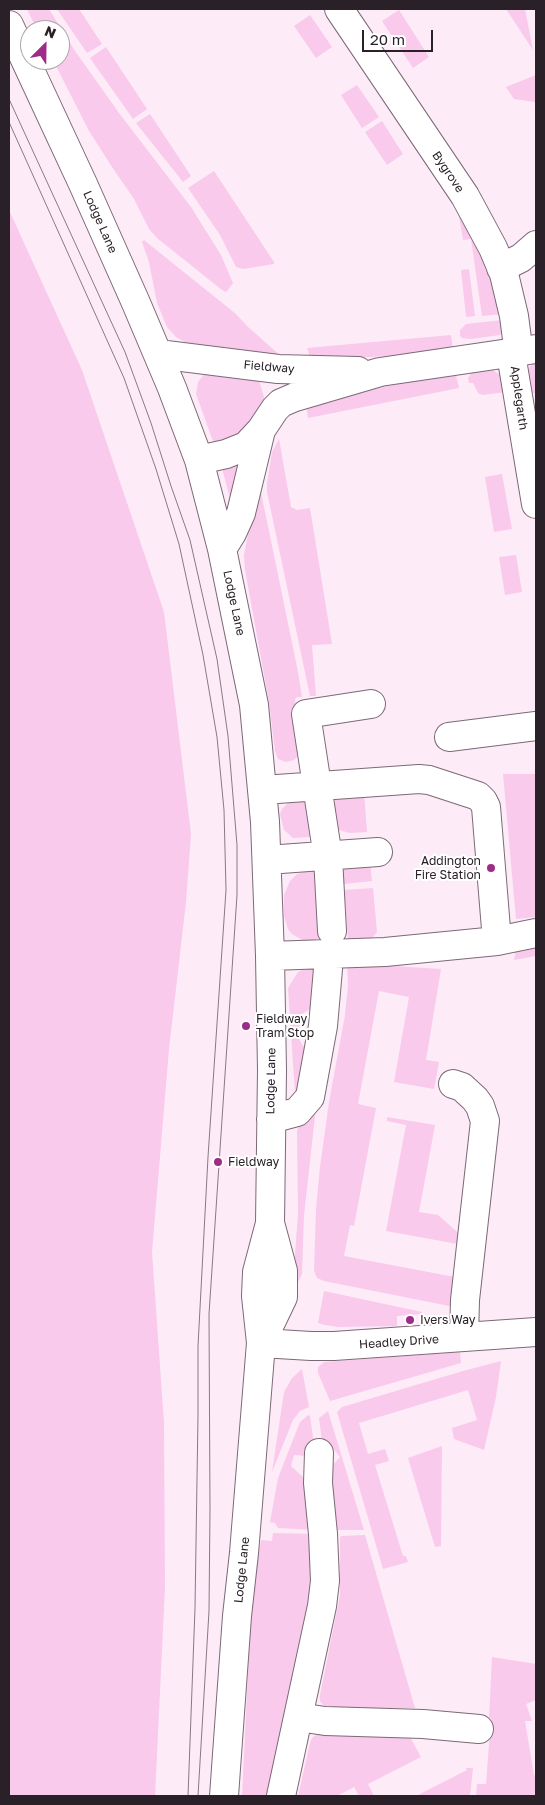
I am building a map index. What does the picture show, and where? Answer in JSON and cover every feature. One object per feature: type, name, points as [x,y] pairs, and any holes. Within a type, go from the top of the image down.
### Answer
[{"type":"street","name":"Bygrove","points":[[339,9],[465,196],[487,234],[501,268],[514,316],[517,339],[526,351]]},
{"type":"street","name":"Lodge Lane","points":[[9,25],[83,184],[158,354],[199,460],[222,549],[254,704],[263,790],[270,956],[270,1223],[283,1271],[283,1297],[261,1343],[237,1616],[224,1796]]},
{"type":"street","points":[[501,268],[521,258],[536,245]]},
{"type":"street","name":"Fieldway","points":[[199,460],[246,446],[262,430],[274,409],[287,400],[380,372],[526,351]]},
{"type":"street","name":"Applegarth","points":[[526,351],[513,366],[536,504]]},
{"type":"street","name":"Fieldway","points":[[158,354],[278,369],[380,372]]},
{"type":"street","name":"Fieldway","points":[[222,549],[241,513],[262,430]]},
{"type":"street","points":[[271,1119],[297,1112],[310,1097],[323,1026],[328,969],[328,857],[306,714],[372,704]]},
{"type":"street","points":[[449,737],[536,726]]},
{"type":"street","points":[[263,790],[419,779],[430,780],[478,796],[484,801],[486,807],[497,941]]},
{"type":"street","points":[[267,860],[378,852]]},
{"type":"street","points":[[270,956],[329,943],[385,952],[497,941],[536,933]]},
{"type":"street","points":[[453,1084],[462,1087],[475,1099],[480,1106],[485,1121],[464,1300],[464,1337]]},
{"type":"street","name":"Headley Drive","points":[[261,1343],[334,1346],[536,1332]]},
{"type":"street","points":[[281,1796],[322,1606],[325,1581],[324,1534],[318,1483],[319,1453]]},
{"type":"street","points":[[298,1717],[325,1721],[423,1724],[479,1729]]},
{"type":"shaded area","points":[[27,9],[49,9],[56,20],[32,20]]},
{"type":"shaded area","points":[[57,9],[79,9],[102,44],[87,53],[70,28],[70,20],[64,20]]},
{"type":"shaded area","points":[[506,9],[525,9],[533,50]]},
{"type":"shaded area","points":[[399,10],[429,57],[413,68],[382,21]]},
{"type":"shaded area","points":[[310,15],[332,47],[316,58],[294,26]]},
{"type":"shaded area","points":[[70,43],[119,113],[191,207],[221,255],[233,283],[226,292],[157,238],[149,229],[134,199],[89,131],[58,70],[70,70]]},
{"type":"shaded area","points":[[106,47],[147,109],[133,119],[90,58]]},
{"type":"shaded area","points":[[536,75],[535,102],[514,99],[506,87]]},
{"type":"shaded area","points":[[357,85],[379,117],[362,128],[341,95]]},
{"type":"shaded area","points":[[150,114],[191,176],[183,182],[136,123]]},
{"type":"shaded area","points":[[382,121],[403,154],[387,165],[365,132]]},
{"type":"shaded area","points":[[214,171],[274,264],[243,269],[236,267],[220,235],[188,188]]},
{"type":"shaded area","points":[[9,210],[82,370],[164,612],[191,834],[186,902],[169,1049],[152,1252],[164,1423],[165,1587],[155,1796],[9,1796]]},
{"type":"shaded area","points":[[464,214],[481,244],[502,314],[482,316],[471,239],[463,240],[459,216]]},
{"type":"shaded area","points":[[144,240],[236,314],[283,358],[190,345],[176,337],[167,327],[157,303],[149,262],[142,242]]},
{"type":"shaded area","points":[[469,269],[475,316],[466,317],[461,270]]},
{"type":"shaded area","points":[[503,320],[503,328],[500,335],[471,339],[460,336],[460,330],[466,324]]},
{"type":"shaded area","points":[[451,335],[453,349],[408,355],[311,360],[307,348]]},
{"type":"shaded area","points":[[536,363],[536,393],[527,394],[526,373],[530,366]]},
{"type":"shaded area","points":[[493,370],[503,377],[507,392],[482,395],[478,393],[473,383],[469,383],[468,378],[472,372]]},
{"type":"shaded area","points":[[206,372],[258,377],[266,404],[245,435],[215,444],[213,441],[196,394],[198,382]]},
{"type":"shaded area","points":[[456,375],[459,388],[308,418],[306,404],[406,382]]},
{"type":"shaded area","points":[[279,439],[291,507],[297,510],[310,508],[332,644],[312,645],[316,696],[310,696],[267,492],[272,452]]},
{"type":"shaded area","points":[[242,459],[233,510],[222,468]]},
{"type":"shaded area","points":[[502,474],[512,529],[494,532],[485,477]]},
{"type":"shaded area","points":[[257,488],[260,488],[302,697],[295,699],[300,749],[294,760],[286,762],[278,759],[275,751],[269,702],[245,570],[244,555]]},
{"type":"shaded area","points":[[516,555],[522,592],[505,595],[499,557]]},
{"type":"shaded area","points":[[503,774],[536,774],[536,917],[516,919]]},
{"type":"shaded area","points":[[364,791],[367,832],[350,833],[339,830],[334,826],[332,802],[335,798]]},
{"type":"shaded area","points":[[305,798],[311,837],[293,838],[284,830],[280,814],[289,802]]},
{"type":"shaded area","points":[[370,861],[372,881],[344,884],[342,864]]},
{"type":"shaded area","points":[[313,869],[318,871],[321,942],[306,942],[292,934],[288,929],[284,916],[284,895],[290,881],[297,874]]},
{"type":"shaded area","points":[[373,888],[377,932],[372,938],[348,940],[344,890]]},
{"type":"shaded area","points":[[536,944],[536,956],[514,960],[516,949]]},
{"type":"shaded area","points":[[347,963],[441,969],[426,1060],[439,1062],[434,1089],[394,1082],[409,997],[379,991],[358,1104],[376,1108],[354,1226],[350,1225],[344,1256],[460,1278],[454,1307],[324,1281],[317,1278],[314,1271],[316,1209],[320,1167],[329,1102],[345,1015],[348,985]]},
{"type":"shaded area","points":[[318,965],[322,1001],[299,1016],[303,1024],[298,1027],[304,1035],[299,1039],[303,1046],[317,1039],[307,1092],[295,1094],[288,988],[298,972]]},
{"type":"shaded area","points":[[316,1107],[304,1215],[302,1274],[298,1282],[295,1283],[293,1282],[298,1213],[297,1131],[300,1124]]},
{"type":"shaded area","points":[[387,1117],[435,1125],[419,1212],[438,1215],[464,1238],[463,1245],[386,1231],[406,1125],[387,1121]]},
{"type":"shaded area","points":[[324,1291],[422,1312],[422,1314],[397,1316],[397,1326],[338,1327],[325,1325],[318,1323]]},
{"type":"shaded area","points":[[460,1352],[461,1363],[330,1401],[318,1373],[318,1367],[324,1362]]},
{"type":"shaded area","points":[[501,1361],[496,1397],[484,1450],[454,1439],[452,1428],[477,1420],[468,1390],[359,1423],[368,1454],[385,1449],[389,1461],[375,1465],[403,1556],[406,1556],[408,1562],[383,1569],[337,1412],[342,1407]]},
{"type":"shaded area","points":[[302,1369],[309,1407],[300,1411],[293,1420],[272,1472],[284,1392],[292,1378]]},
{"type":"shaded area","points":[[328,1411],[364,1530],[333,1530],[330,1468],[340,1457],[331,1446],[326,1450],[323,1448],[319,1418]]},
{"type":"shaded area","points":[[308,1415],[310,1416],[315,1452],[307,1456],[294,1455],[291,1466],[306,1480],[315,1530],[278,1528],[275,1523],[270,1522],[278,1478],[300,1422]]},
{"type":"shaded area","points":[[442,1446],[441,1546],[435,1547],[408,1458]]},
{"type":"shaded area","points":[[273,1533],[315,1534],[316,1574],[272,1796],[242,1796],[252,1590],[261,1540],[272,1541]]},
{"type":"shaded area","points":[[365,1535],[415,1708],[332,1708],[323,1705],[320,1701],[340,1595],[340,1538],[341,1536]]},
{"type":"shaded area","points":[[492,1657],[536,1664],[536,1700],[526,1704],[532,1721],[525,1721],[534,1775],[536,1776],[536,1796],[476,1796],[477,1784],[486,1784],[491,1718],[489,1718]]},
{"type":"shaded area","points":[[316,1735],[409,1735],[421,1757],[368,1784],[374,1796],[359,1796],[354,1787],[337,1796],[298,1796],[310,1743]]},
{"type":"shaded area","points":[[466,1768],[473,1768],[470,1796],[416,1796],[467,1770]]},
{"type":"tram line","points":[[9,99],[125,352],[151,423],[190,540],[217,659],[228,736],[237,845],[237,895],[209,1314],[209,1611],[198,1796]]},
{"type":"tram line","points":[[9,122],[124,378],[156,469],[179,544],[203,655],[217,737],[224,810],[226,890],[208,1157],[198,1346],[195,1608],[188,1796]]},
{"type":"place","name":"Addington Fire Station","points":[[491,868]]},
{"type":"place","name":"Fieldway Tram Stop","points":[[246,1026]]},
{"type":"place","name":"Fieldway","points":[[218,1162]]},
{"type":"place","name":"Ivers Way","points":[[410,1320]]}]
